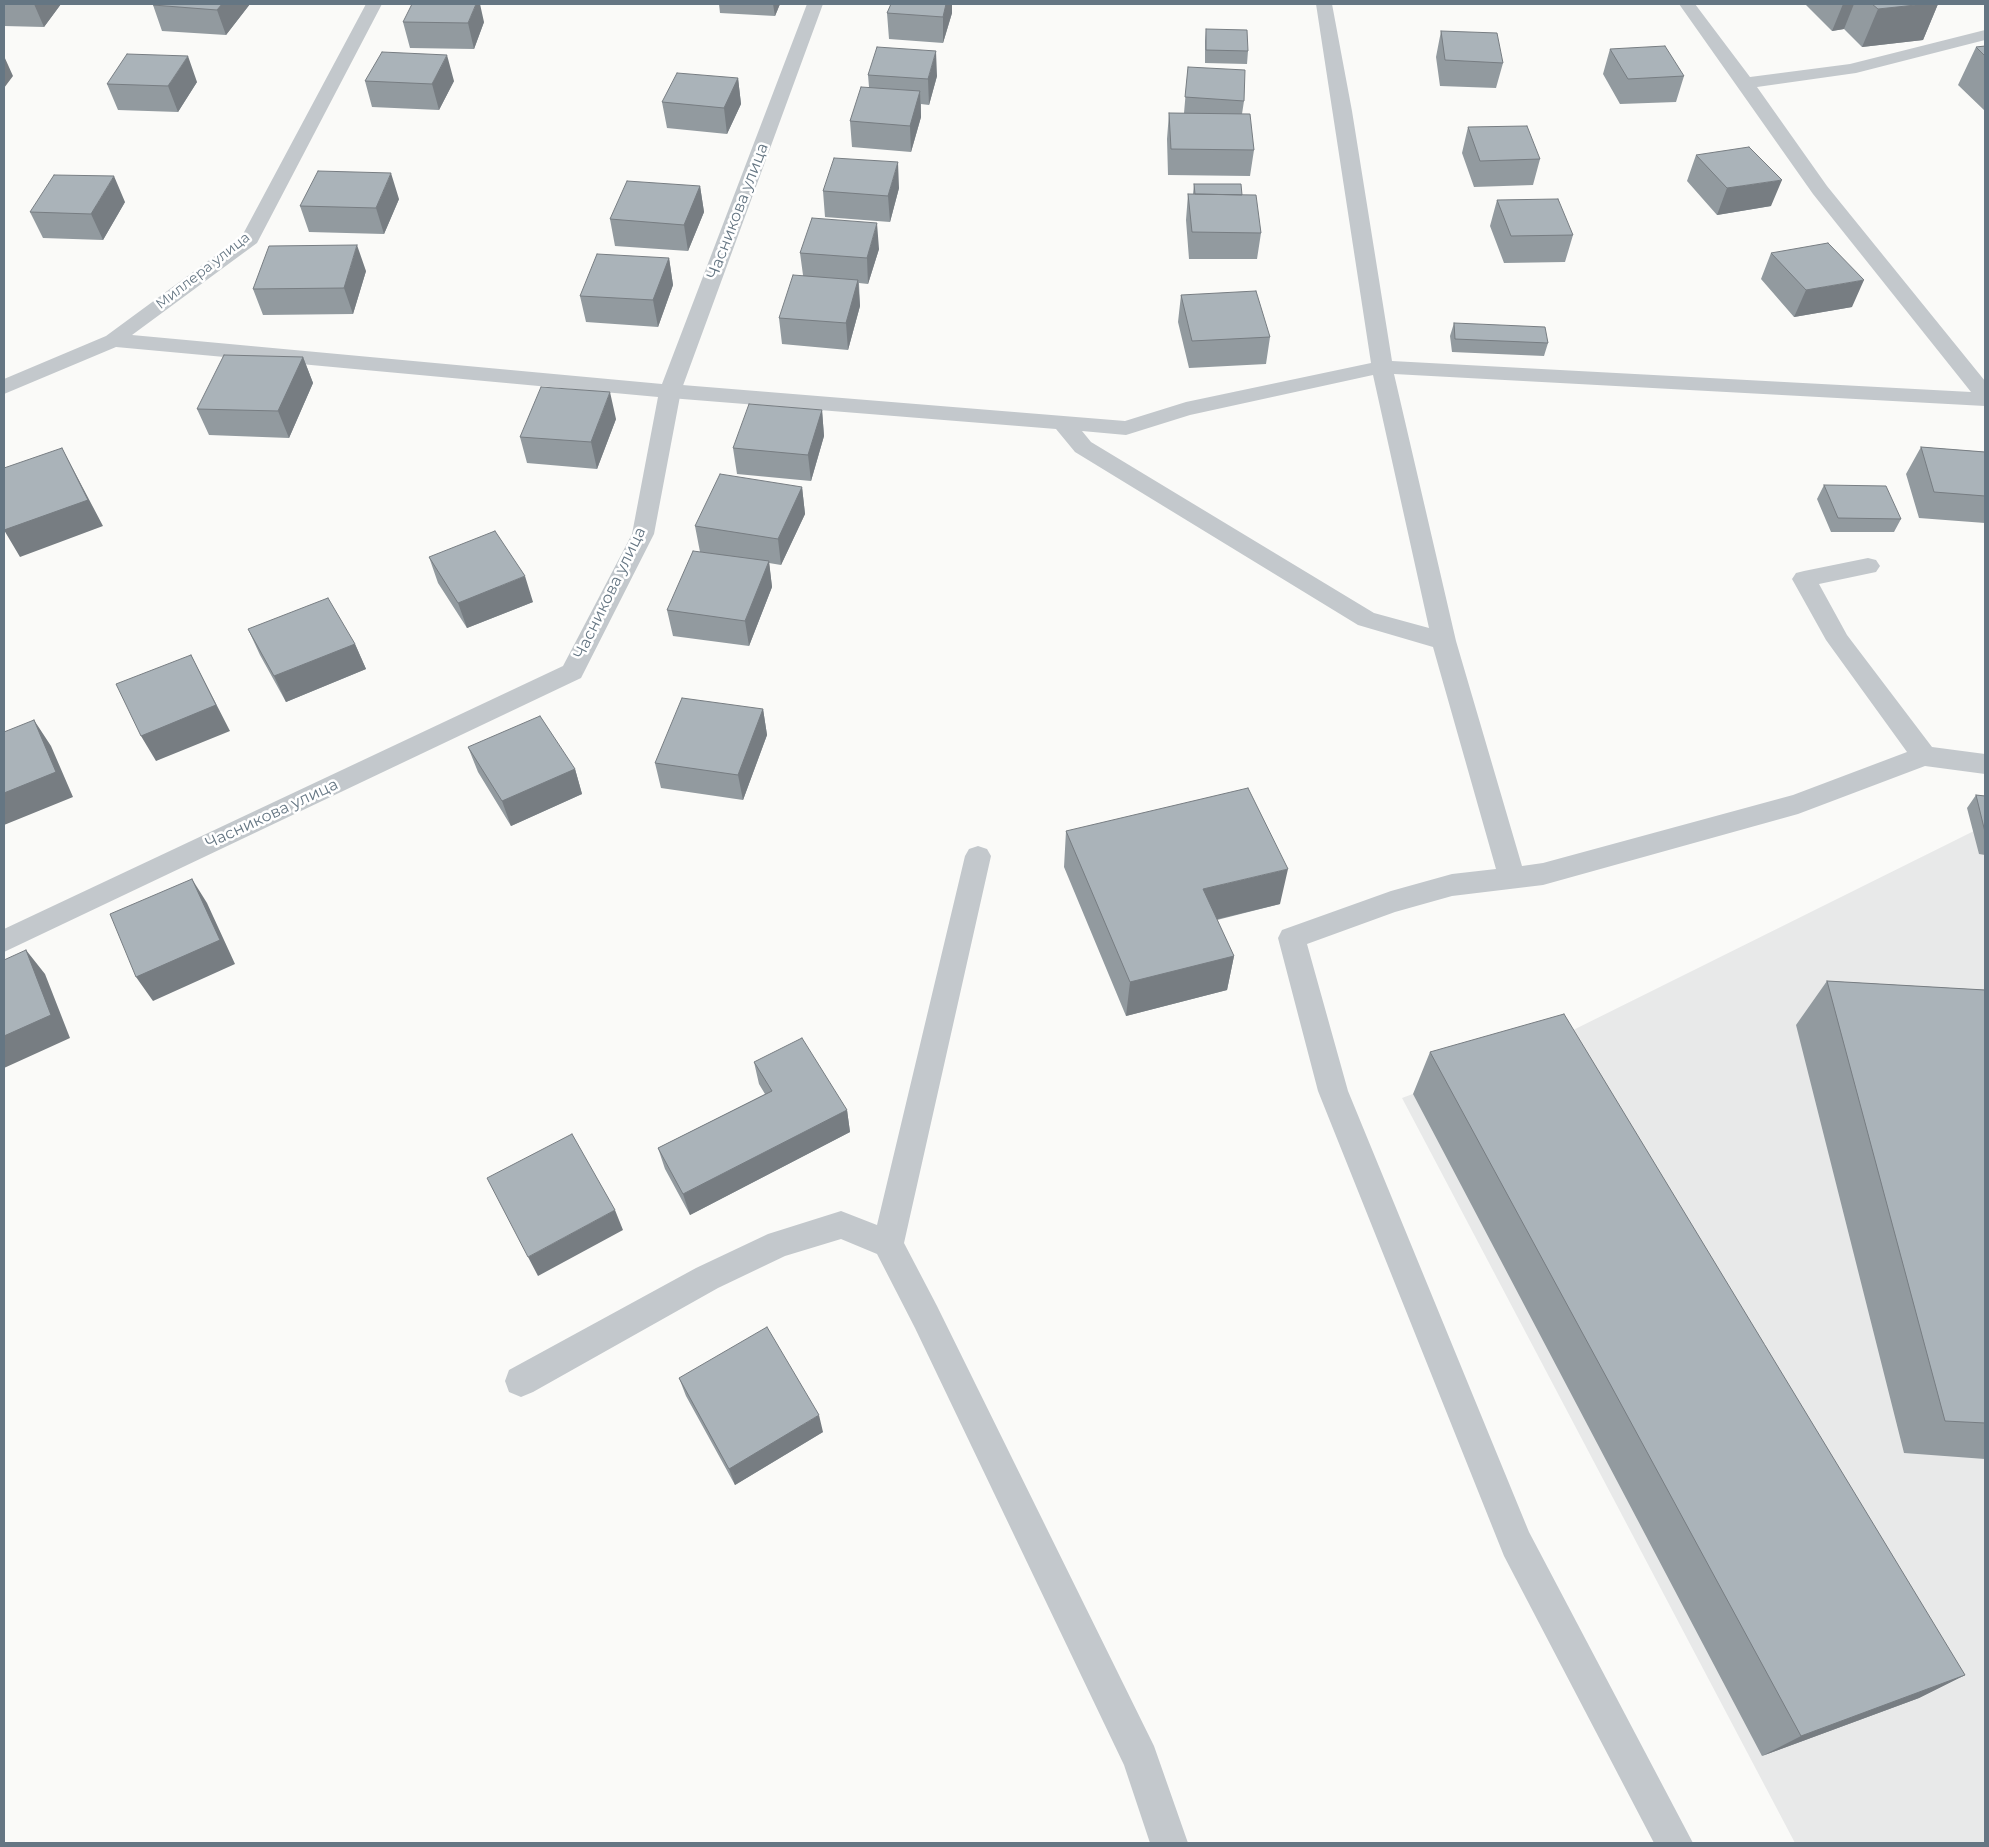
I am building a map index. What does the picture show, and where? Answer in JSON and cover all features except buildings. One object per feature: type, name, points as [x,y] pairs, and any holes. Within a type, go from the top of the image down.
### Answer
[{"type":"street","name":"Миллера улица","points":[[4,387],[113,340],[250,238],[374,4]]},
{"type":"street","name":"Часникова улица","points":[[4,941],[572,672],[643,534],[670,391],[815,4]]},
{"type":"street","points":[[1324,4],[1343,111],[1382,367],[1444,641],[1511,876]]},
{"type":"street","points":[[1687,4],[1820,190],[1985,395]]},
{"type":"street","points":[[1745,83],[1850,69],[1985,35]]},
{"type":"street","points":[[113,340],[670,391],[1061,421],[1126,428],[1186,410],[1382,367],[1985,399]]},
{"type":"street","points":[[1061,421],[1083,447],[1366,620],[1444,641]]},
{"type":"street","points":[[1868,566],[1804,579],[1838,640],[1924,756]]},
{"type":"street","points":[[1674,1843],[1516,1544],[1333,1091],[1292,938],[1391,902],[1452,885],[1511,876],[1542,874],[1798,804],[1924,756],[1985,764]]},
{"type":"street","points":[[888,1244],[978,856]]},
{"type":"street","points":[[521,1381],[707,1278],[779,1244],[841,1225],[888,1244],[931,1326],[1141,1760],[1169,1843]]},
{"type":"shaded area","points":[[1985,827],[1985,1843],[1795,1843],[1402,1098],[1541,1046]]}]
